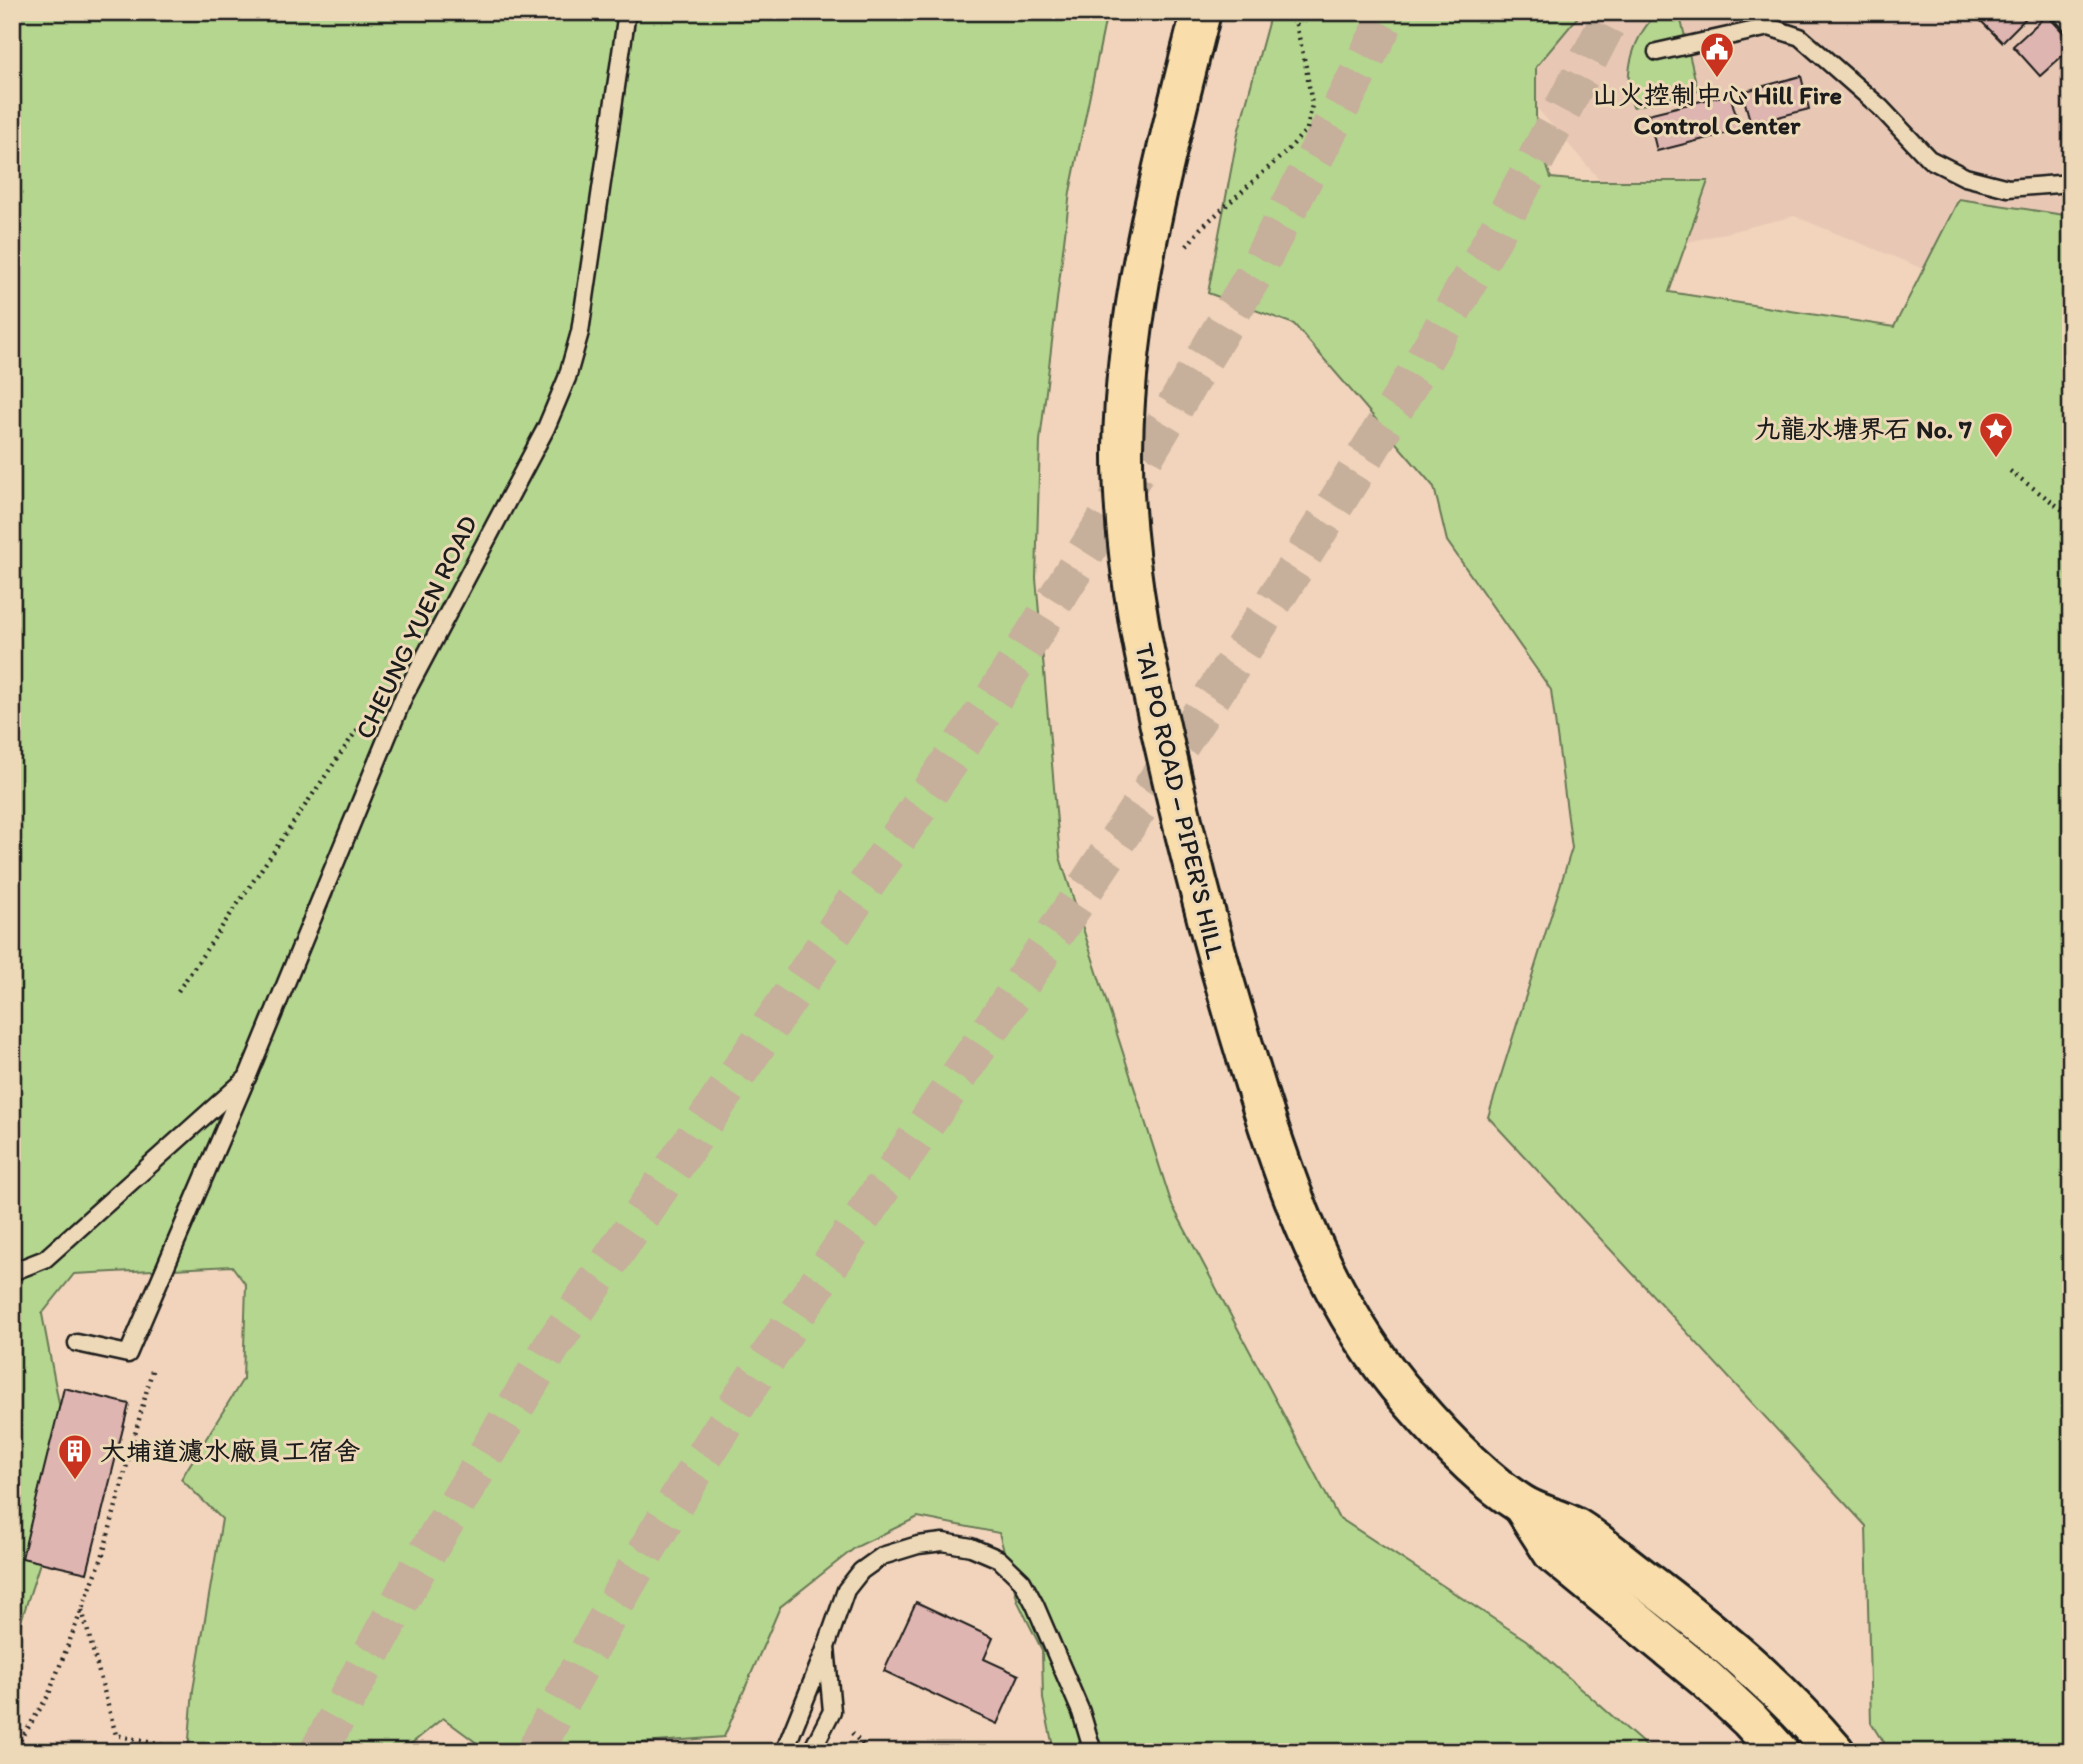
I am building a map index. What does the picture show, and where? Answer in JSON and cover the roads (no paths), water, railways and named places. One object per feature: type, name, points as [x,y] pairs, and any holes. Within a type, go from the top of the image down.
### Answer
[{"type":"main road","name":"TAI PO ROAD – PIPER'S HILL","points":[[1201,12],[1155,203],[1126,385],[1123,449],[1125,516],[1134,597],[1148,676],[1207,922],[1265,1116],[1304,1226],[1330,1282],[1364,1338],[1406,1396],[1446,1439],[1523,1506],[1574,1526],[1671,1599],[1771,1684],[1835,1752]]},
{"type":"main road","name":"TAI PO ROAD – PIPER'S HILL","points":[[1523,1506],[1553,1553],[1705,1678],[1749,1718],[1779,1752]]},
{"type":"lane","name":"CHEUNG YUEN ROAD","points":[[12,1272],[45,1259],[247,1078],[404,696],[546,428],[567,378],[580,332],[627,12]]},
{"type":"lane","points":[[2060,12],[2071,24]]},
{"type":"lane","points":[[1657,52],[1769,27],[1800,37],[1881,108],[1929,159],[1965,177],[2008,188],[2071,183]]},
{"type":"lane","points":[[77,1343],[128,1354],[247,1078]]},
{"type":"lane","points":[[784,1752],[852,1580],[870,1564],[890,1553],[918,1545],[943,1542],[971,1547],[999,1559],[1022,1581],[1081,1712],[1094,1752]]},
{"type":"lane","points":[[811,1752],[832,1712],[826,1647]]},
{"type":"tunnel","points":[[318,1752],[419,1566],[552,1346],[996,694],[1126,488],[1255,273],[1390,12]]},
{"type":"tunnel","points":[[535,1752],[639,1562],[754,1379],[1140,806],[1373,444],[1497,231],[1613,12]]},
{"type":"place","name":"山火控制中心 Hill Fire Control Center","points":[[1717,79]]},
{"type":"place","name":"九龍水塘界石 No. 7","points":[[1996,459]]},
{"type":"place","name":"大埔道濾水廠員工宿舍","points":[[75,1481]]}]
